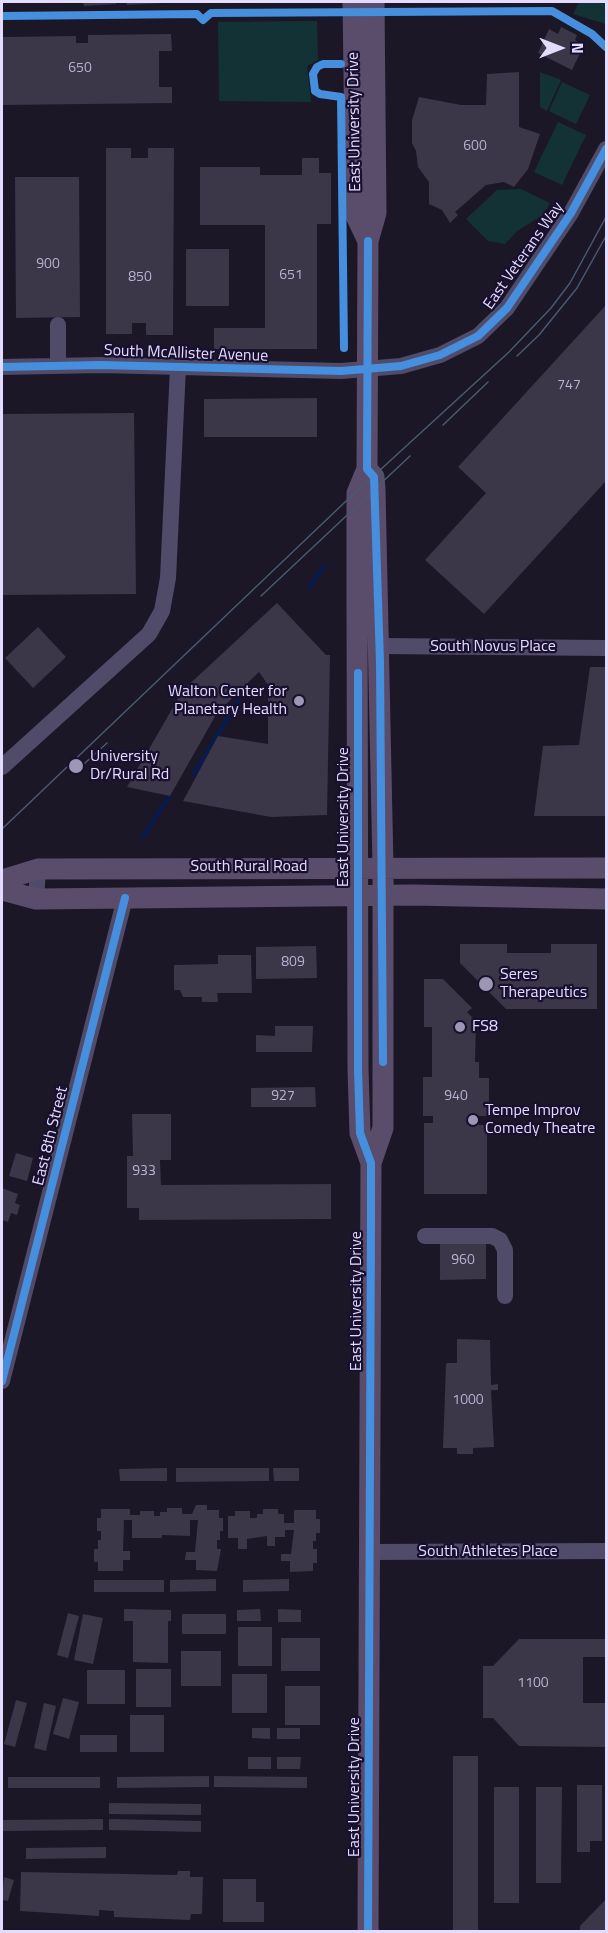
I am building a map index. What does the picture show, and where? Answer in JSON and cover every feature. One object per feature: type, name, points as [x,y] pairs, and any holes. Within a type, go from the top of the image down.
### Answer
[{"type":"main road","name":"East University Drive","points":[[353,2],[356,216],[368,241]]},
{"type":"main road","name":"East University Drive","points":[[368,1932],[370,1163],[360,1133],[357,895],[357,493],[367,469],[368,241],[376,213],[374,2]]},
{"type":"main road","name":"East University Drive","points":[[367,469],[374,477],[380,646],[383,867],[383,1128],[370,1163]]},
{"type":"main road","name":"South Rural Road","points":[[2,880],[38,869],[606,868]]},
{"type":"main road","name":"South Rural Road","points":[[2,890],[36,899],[357,895],[606,899]]},
{"type":"main road","points":[[559,899],[606,909]]},
{"type":"street","name":"East Veterans Way","points":[[369,369],[409,364],[440,356],[469,341],[492,324],[514,298],[559,233],[606,149]]},
{"type":"street","points":[[58,325],[58,365]]},
{"type":"street","name":"South McAllister Avenue","points":[[2,367],[58,365],[234,370],[369,369]]},
{"type":"street","points":[[2,767],[126,656],[157,624],[162,611],[168,578],[178,367]]},
{"type":"street","name":"South Novus Place","points":[[380,646],[606,648]]},
{"type":"street","points":[[36,899],[38,869]]},
{"type":"street","name":"East 8th Street","points":[[2,1381],[125,898]]},
{"type":"street","points":[[425,1236],[492,1236],[500,1240],[505,1250],[505,1296]]},
{"type":"street","name":"South Athletes Place","points":[[370,1552],[606,1551]]},
{"type":"green space","points":[[579,2],[606,2],[606,24],[573,14]]},
{"type":"green space","points":[[317,21],[318,60],[307,66],[311,102],[219,101],[218,22]]},
{"type":"green space","points":[[540,72],[561,80],[547,111],[540,107]]},
{"type":"green space","points":[[562,82],[590,95],[576,124],[549,111]]},
{"type":"green space","points":[[558,122],[586,135],[562,185],[534,172]]},
{"type":"green space","points":[[521,189],[550,203],[543,215],[517,231],[505,244],[488,241],[466,219],[497,190]]},
{"type":"building","points":[[83,2],[116,2],[116,4],[84,6]]},
{"type":"building","points":[[126,2],[162,2],[162,3],[127,5]]},
{"type":"building","points":[[561,27],[577,35],[575,40],[584,45],[572,70],[538,53],[549,29],[558,34]]},
{"type":"building","points":[[171,34],[172,51],[159,51],[159,87],[172,87],[172,103],[2,105],[2,37],[76,36],[76,43],[88,43],[88,35]]},
{"type":"building","points":[[519,72],[519,127],[540,134],[528,169],[514,187],[504,182],[486,185],[455,212],[458,215],[450,223],[442,210],[429,204],[429,182],[418,167],[416,151],[412,143],[412,120],[419,97],[461,105],[486,105],[487,74]]},
{"type":"building","points":[[106,148],[131,148],[131,158],[148,158],[148,148],[174,148],[173,335],[146,335],[146,323],[132,323],[132,334],[106,334]]},
{"type":"building","points":[[302,158],[319,158],[319,173],[331,173],[331,224],[317,224],[317,349],[214,349],[214,328],[265,328],[265,225],[200,225],[200,167],[260,167],[260,175],[302,175]]},
{"type":"building","points":[[15,177],[79,177],[80,317],[16,318]]},
{"type":"building","points":[[186,249],[229,249],[229,306],[186,306]]},
{"type":"building","points":[[606,305],[606,481],[484,614],[425,560],[486,493],[458,467]]},
{"type":"building","points":[[317,398],[317,437],[204,437],[204,399]]},
{"type":"building","points":[[134,413],[136,594],[2,595],[2,414]]},
{"type":"building","name":"Walton Center for Planetary Health","points":[[277,603],[326,655],[330,655],[327,815],[271,817],[183,801],[218,736],[268,744],[268,685],[259,672],[217,713],[170,796],[127,787],[183,690]]},
{"type":"building","points":[[38,627],[66,657],[33,688],[5,658]]},
{"type":"building","points":[[590,667],[606,667],[606,816],[534,816],[543,746],[579,745]]},
{"type":"building","points":[[460,944],[507,944],[507,953],[551,953],[551,944],[597,944],[597,1009],[506,1009],[460,963]]},
{"type":"building","points":[[316,946],[317,978],[256,979],[256,947]]},
{"type":"building","points":[[218,955],[251,955],[252,993],[217,993],[218,1002],[202,1002],[202,997],[183,997],[180,990],[174,990],[174,965],[218,964]]},
{"type":"building","points":[[424,979],[443,979],[472,1008],[467,1012],[476,1021],[475,1062],[479,1062],[479,1078],[489,1078],[489,1116],[479,1116],[479,1125],[487,1125],[487,1194],[424,1194],[424,1123],[433,1123],[433,1116],[423,1116],[423,1077],[432,1077],[432,1027],[424,1027]]},
{"type":"building","points":[[275,1026],[313,1026],[312,1052],[256,1052],[256,1035],[275,1036]]},
{"type":"building","points":[[315,1087],[316,1107],[251,1107],[251,1088]]},
{"type":"building","points":[[132,1114],[171,1114],[171,1160],[160,1160],[161,1185],[331,1184],[331,1219],[139,1220],[139,1208],[127,1208],[127,1156],[133,1156]]},
{"type":"building","points":[[16,1153],[33,1158],[27,1181],[9,1176]]},
{"type":"building","points":[[2,1188],[18,1194],[15,1203],[20,1205],[17,1215],[11,1213],[8,1222],[2,1220]]},
{"type":"building","points":[[440,1239],[486,1243],[486,1279],[440,1280]]},
{"type":"building","points":[[457,1339],[490,1340],[491,1385],[498,1384],[498,1390],[491,1390],[494,1447],[473,1448],[473,1454],[457,1454],[457,1448],[443,1448],[446,1365],[457,1363]]},
{"type":"building","points":[[167,1468],[167,1481],[120,1481],[119,1469]]},
{"type":"building","points":[[176,1468],[269,1468],[269,1481],[176,1482]]},
{"type":"building","points":[[273,1468],[299,1468],[299,1481],[274,1481]]},
{"type":"building","points":[[196,1505],[207,1505],[207,1510],[219,1510],[219,1518],[223,1518],[223,1531],[220,1531],[220,1540],[217,1540],[217,1549],[221,1549],[217,1571],[196,1570],[196,1560],[185,1560],[186,1552],[195,1552],[198,1520],[190,1520],[190,1536],[162,1535],[162,1538],[132,1538],[132,1520],[124,1520],[123,1551],[130,1551],[130,1560],[123,1560],[123,1571],[98,1571],[98,1562],[94,1562],[94,1549],[98,1549],[98,1540],[101,1540],[101,1531],[97,1531],[97,1518],[101,1518],[101,1509],[130,1509],[130,1515],[140,1515],[140,1511],[154,1511],[154,1516],[160,1516],[160,1512],[167,1512],[167,1508],[182,1508],[182,1514],[192,1514]]},
{"type":"building","points":[[263,1509],[278,1509],[278,1514],[284,1514],[284,1523],[294,1523],[294,1510],[316,1510],[316,1519],[320,1519],[320,1533],[316,1533],[316,1541],[313,1541],[313,1549],[317,1549],[317,1563],[313,1563],[313,1571],[290,1572],[290,1561],[281,1561],[281,1554],[291,1554],[294,1530],[285,1530],[285,1537],[275,1537],[275,1546],[267,1546],[267,1536],[247,1539],[247,1549],[238,1549],[238,1538],[228,1538],[228,1516],[235,1516],[235,1511],[250,1511],[250,1518],[257,1518],[257,1514],[263,1514]]},
{"type":"building","points":[[216,1579],[216,1591],[170,1592],[170,1580]]},
{"type":"building","points":[[289,1579],[289,1591],[243,1592],[243,1580]]},
{"type":"building","points":[[94,1580],[164,1580],[164,1592],[94,1592]]},
{"type":"building","points":[[124,1609],[171,1610],[171,1621],[168,1621],[168,1663],[133,1662],[133,1621],[124,1621]]},
{"type":"building","points":[[260,1609],[261,1621],[237,1621],[237,1610]]},
{"type":"building","points":[[278,1609],[301,1610],[301,1622],[278,1622]]},
{"type":"building","points":[[68,1613],[79,1616],[68,1658],[57,1655]]},
{"type":"building","points":[[83,1614],[103,1618],[93,1664],[74,1660]]},
{"type":"building","points":[[182,1614],[226,1614],[226,1634],[182,1634]]},
{"type":"building","points":[[238,1627],[272,1627],[272,1666],[238,1666]]},
{"type":"building","points":[[281,1638],[320,1638],[320,1671],[281,1671]]},
{"type":"building","points":[[519,1639],[606,1639],[606,1657],[583,1657],[583,1703],[606,1703],[606,1747],[519,1746],[493,1718],[483,1718],[483,1666],[493,1666]]},
{"type":"building","points":[[181,1651],[221,1651],[221,1686],[181,1686]]},
{"type":"building","points":[[136,1669],[171,1669],[171,1707],[136,1707]]},
{"type":"building","points":[[87,1670],[125,1670],[125,1704],[87,1704]]},
{"type":"building","points":[[232,1674],[267,1674],[267,1713],[232,1713]]},
{"type":"building","points":[[285,1686],[320,1686],[320,1725],[285,1725]]},
{"type":"building","points":[[63,1698],[79,1702],[69,1739],[53,1734]]},
{"type":"building","points":[[16,1700],[27,1703],[15,1747],[4,1744]]},
{"type":"building","points":[[44,1703],[56,1706],[46,1751],[34,1748]]},
{"type":"building","points":[[130,1715],[164,1715],[164,1752],[130,1752]]},
{"type":"building","points":[[252,1728],[270,1728],[270,1739],[252,1738]]},
{"type":"building","points":[[277,1728],[300,1728],[300,1739],[277,1739]]},
{"type":"building","points":[[80,1735],[117,1735],[117,1752],[80,1752]]},
{"type":"building","points":[[453,1756],[478,1756],[478,1932],[453,1932]]},
{"type":"building","points":[[248,1757],[271,1757],[271,1769],[248,1769]]},
{"type":"building","points":[[277,1757],[301,1757],[300,1769],[277,1769]]},
{"type":"building","points":[[209,1776],[209,1787],[117,1788],[117,1777]]},
{"type":"building","points":[[214,1776],[307,1777],[307,1788],[214,1787]]},
{"type":"building","points":[[8,1777],[100,1777],[100,1788],[8,1788]]},
{"type":"building","points":[[577,1785],[602,1785],[602,1841],[590,1841],[590,1852],[577,1852]]},
{"type":"building","points":[[494,1787],[519,1787],[519,1903],[494,1903]]},
{"type":"building","points":[[536,1787],[562,1787],[561,1883],[536,1883]]},
{"type":"building","points":[[109,1803],[201,1804],[201,1815],[109,1814]]},
{"type":"building","points":[[103,1819],[103,1830],[2,1831],[2,1820]]},
{"type":"building","points":[[109,1819],[201,1821],[201,1832],[109,1830]]},
{"type":"building","points":[[106,1847],[106,1858],[26,1859],[26,1848]]},
{"type":"building","points":[[178,1871],[190,1871],[190,1877],[203,1877],[202,1914],[191,1914],[190,1920],[114,1917],[114,1911],[99,1910],[99,1916],[20,1911],[21,1872],[177,1875]]},
{"type":"building","points":[[4,1877],[14,1880],[8,1901],[2,1900]]},
{"type":"building","points":[[223,1879],[256,1879],[256,1902],[264,1902],[264,1922],[223,1922]]},
{"type":"building","points":[[606,1899],[606,1932],[580,1932],[580,1926]]},
{"type":"waterway","points":[[309,588],[324,566]]},
{"type":"waterway","points":[[194,774],[235,706],[246,683]]},
{"type":"waterway","points":[[143,837],[169,797]]},
{"type":"tram line","points":[[2,829],[344,503],[509,352],[551,308],[570,283],[606,217]]},
{"type":"tram line","points":[[517,356],[539,335],[577,288],[606,236]]},
{"type":"tram line","points":[[443,425],[488,382]]},
{"type":"tram line","points":[[261,596],[410,456]]},
{"type":"tram line","points":[[74,773],[107,743]]},
{"type":"cycle path","points":[[2,16],[197,14],[203,20],[211,13],[552,11],[592,34],[606,47]]},
{"type":"cycle path","points":[[341,64],[323,64],[317,67],[313,74],[315,91],[341,97],[344,348]]},
{"type":"cycle path","points":[[2,367],[101,365],[341,371],[401,366],[440,355],[478,336],[507,308],[571,213],[606,149]]},
{"type":"cycle path","points":[[368,241],[367,469],[374,477],[380,662],[383,1062]]},
{"type":"cycle path","points":[[358,673],[358,1069],[360,1133],[371,1163],[368,1932]]},
{"type":"cycle path","points":[[2,1381],[125,898]]},
{"type":"place","name":"Walton Center for Planetary Health","points":[[299,701]]},
{"type":"place","name":"University Dr/Rural Rd","points":[[76,766]]},
{"type":"place","name":"Seres Therapeutics","points":[[486,984]]},
{"type":"place","name":"FS8","points":[[460,1027]]},
{"type":"place","name":"Tempe Improv Comedy Theatre","points":[[473,1120]]}]
